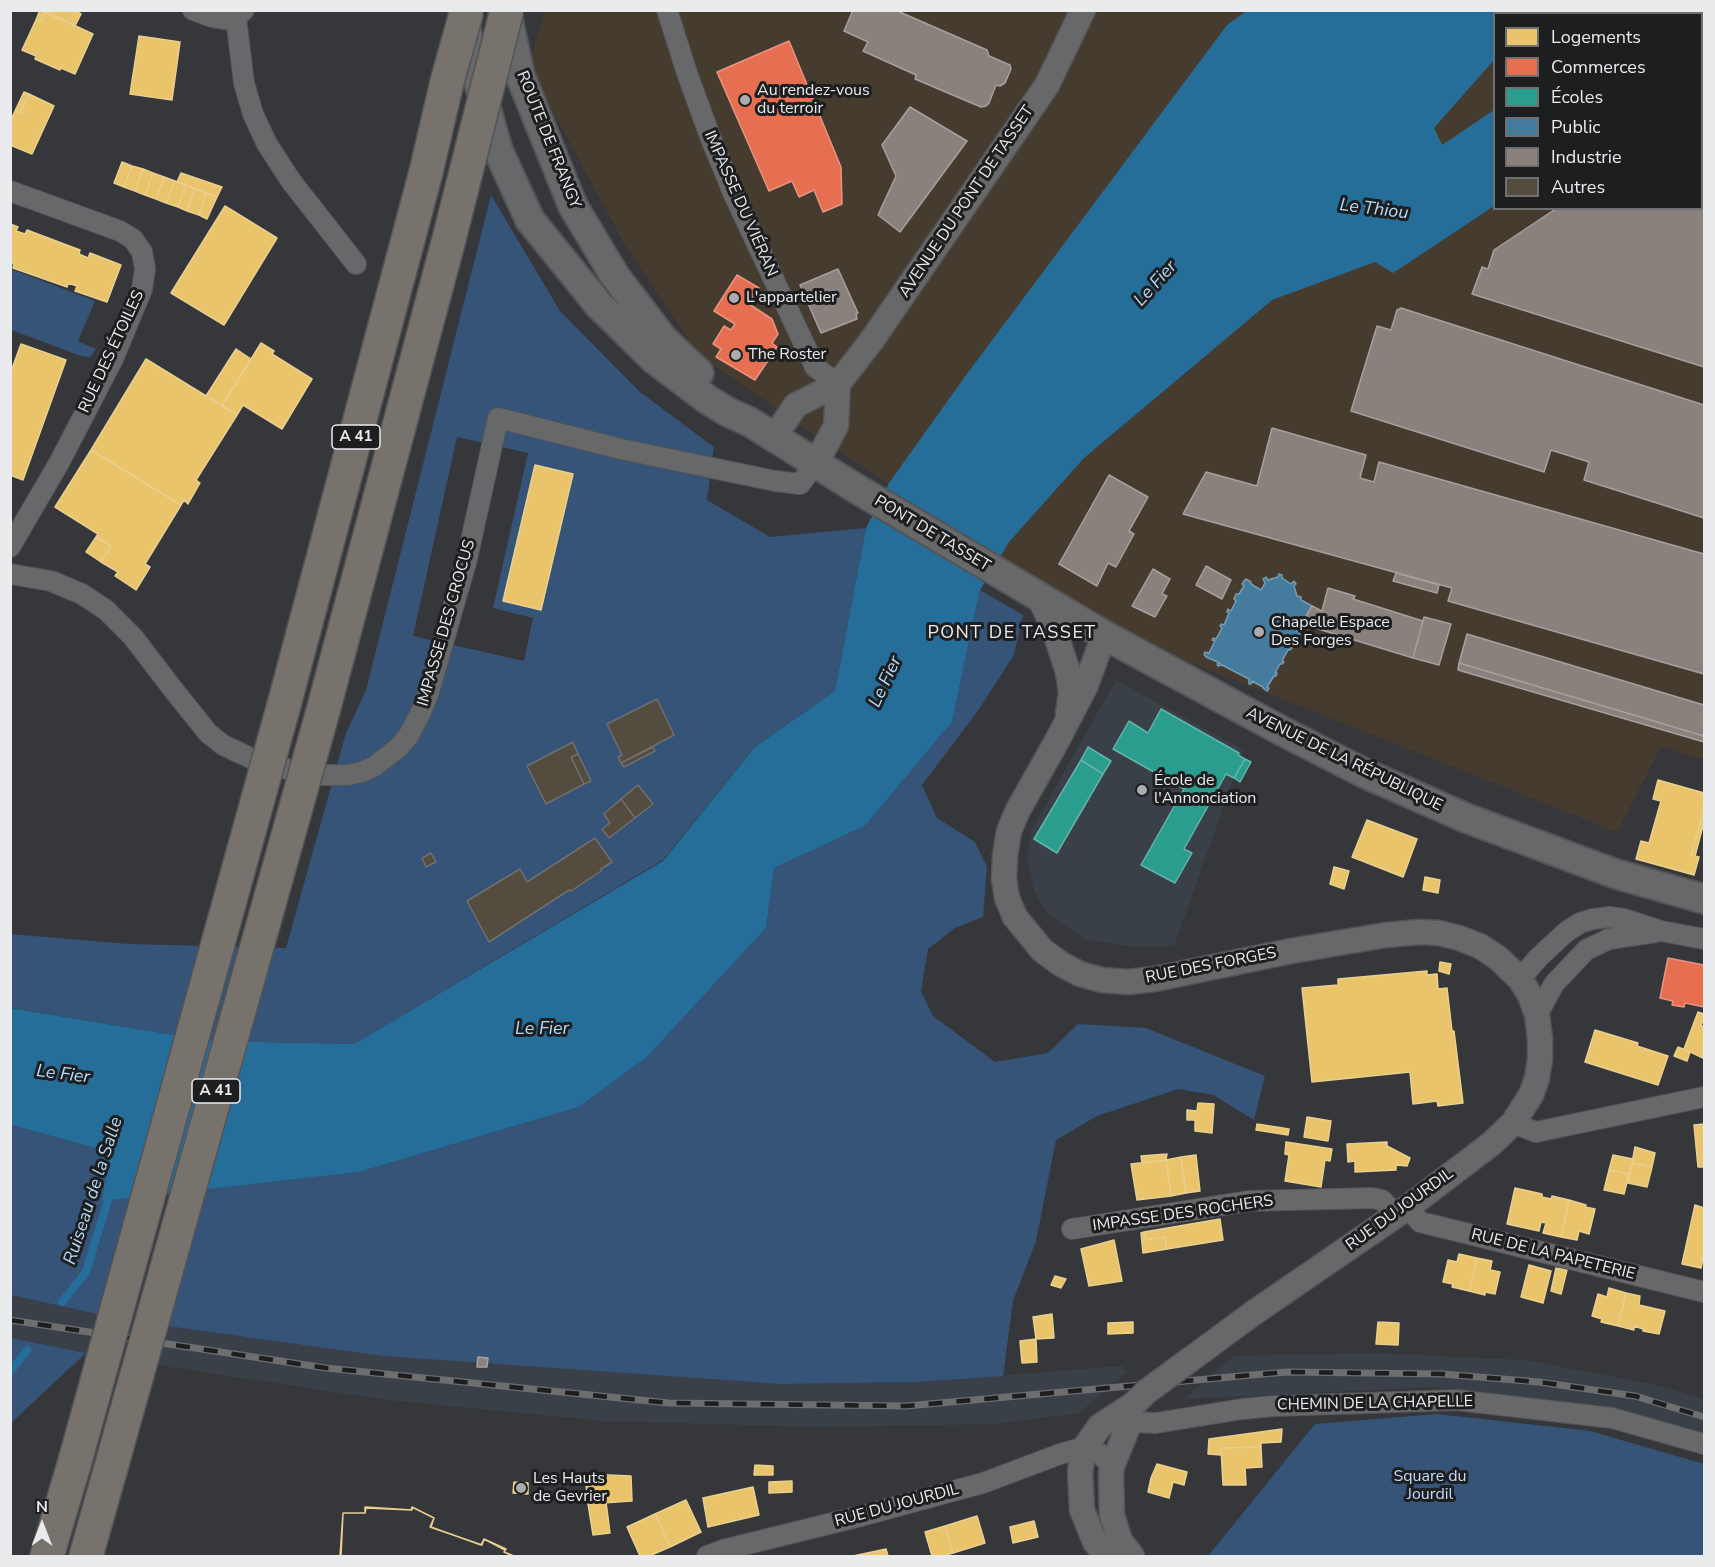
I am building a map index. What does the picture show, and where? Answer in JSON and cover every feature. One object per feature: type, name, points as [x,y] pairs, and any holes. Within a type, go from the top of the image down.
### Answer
[{"type":"highway","name":"A 41","points":[[47,1557],[285,701],[383,340],[467,10]]},
{"type":"highway","name":"A 41","points":[[86,1557],[322,711],[448,243],[507,10]]},
{"type":"main road","name":"ROUTE DE FRANGY","points":[[462,10],[472,58],[498,150],[530,220],[598,304],[654,359],[708,400],[750,422],[852,486]]},
{"type":"main road","name":"ROUTE DE FRANGY","points":[[507,10],[520,75],[573,206],[615,276],[663,339],[750,422]]},
{"type":"main road","name":"PONT DE TASSET","points":[[852,486],[1012,582]]},
{"type":"main road","name":"AVENUE DE LA RÉPUBLIQUE","points":[[1012,582],[1104,635],[1364,773],[1466,818],[1616,874],[1701,897]]},
{"type":"street","points":[[193,10],[223,19],[240,14],[244,83],[253,114],[267,144],[291,180],[356,264]]},
{"type":"street","name":"IMPASSE DU VIÉRAN","points":[[667,10],[711,140],[744,217],[815,367],[838,384]]},
{"type":"street","name":"AVENUE DU PONT DE TASSET","points":[[774,437],[796,405],[838,384],[872,340],[1047,85],[1083,10]]},
{"type":"street","name":"RUE DES ÉTOILES","points":[[10,191],[120,231],[133,239],[142,252],[145,269],[142,289],[113,358],[59,463],[10,547]]},
{"type":"street","points":[[816,463],[836,426],[838,384]]},
{"type":"street","name":"IMPASSE DES CROCUS","points":[[10,574],[51,581],[82,594],[106,610],[134,637],[208,732],[223,745],[255,760],[315,775],[348,775],[375,766],[399,747],[409,735],[421,712],[429,692],[467,559],[498,418],[621,449],[775,481],[800,484],[816,463]]},
{"type":"street","name":"RUE DES FORGES","points":[[1040,599],[1053,626],[1068,672],[1071,693],[1067,722]]},
{"type":"street","name":"RUE DES FORGES","points":[[1104,635],[1086,685],[1018,810],[1009,831],[1004,879],[1007,898],[1015,916],[1042,950],[1080,974],[1102,980],[1128,982],[1155,979],[1291,951],[1386,935],[1439,933],[1480,946],[1498,958],[1520,979]]},
{"type":"street","points":[[1520,979],[1538,958],[1566,932],[1580,923],[1593,919],[1624,919],[1661,931],[1704,939]]},
{"type":"street","points":[[1537,1014],[1554,984],[1586,950],[1609,939],[1661,931]]},
{"type":"street","name":"RUE DU JOURDIL","points":[[1126,1414],[1146,1392],[1252,1314],[1402,1211],[1491,1144],[1513,1123],[1531,1095],[1536,1078],[1540,1039],[1537,1014],[1530,995],[1520,979]]},
{"type":"street","points":[[1513,1123],[1536,1132],[1704,1097]]},
{"type":"street","name":"IMPASSE DES ROCHERS","points":[[1072,1229],[1250,1201],[1372,1198],[1382,1200],[1402,1211]]},
{"type":"street","name":"RUE DE LA PAPETERIE","points":[[1402,1211],[1420,1222],[1704,1292]]},
{"type":"street","name":"CHEMIN DE LA CHAPELLE","points":[[1126,1414],[1156,1423],[1275,1406],[1457,1400],[1612,1418],[1704,1444]]},
{"type":"street","points":[[1118,1553],[1095,1542],[1082,1510],[1080,1471],[1085,1447],[1100,1426],[1126,1414]]},
{"type":"street","points":[[1118,1553],[1110,1496],[1112,1466],[1126,1414]]},
{"type":"street","points":[[1085,1447],[1100,1454],[1112,1466]]},
{"type":"street","name":"RUE DU JOURDIL","points":[[707,1557],[723,1550],[983,1483],[1085,1447]]},
{"type":"shaded area","points":[[545,10],[1704,11],[1704,759],[1661,747],[1617,832],[1124,636],[814,435],[697,353],[625,245],[529,67]]},
{"type":"shaded area","name":"École de l'Annonciation","points":[[1116,680],[1244,750],[1174,946],[1130,946],[1086,940],[1048,914],[1034,891],[1027,859],[1032,829]]},
{"type":"shaded area","points":[[11,1295],[97,1314],[86,1353],[11,1338]]},
{"type":"shaded area","points":[[167,1326],[382,1356],[781,1384],[918,1382],[1122,1366],[1127,1372],[1079,1413],[996,1424],[819,1427],[604,1421],[387,1400],[156,1365]]},
{"type":"shaded area","points":[[1373,1353],[1525,1360],[1652,1384],[1704,1399],[1704,1435],[1579,1403],[1435,1387],[1184,1399],[1234,1356]]},
{"type":"green space","points":[[491,195],[560,311],[640,392],[714,447],[707,500],[770,537],[866,528],[835,691],[755,747],[663,860],[354,1044],[210,1041],[11,1008],[10,934],[129,944],[286,948],[346,733],[366,690]],"holes":[[[457,437],[528,453],[493,608],[533,618],[524,661],[413,636]]]},
{"type":"green space","points":[[11,269],[95,301],[78,341],[96,349],[90,357],[81,356],[11,330]]},
{"type":"green space","points":[[980,590],[1023,615],[1014,655],[977,712],[922,785],[937,818],[975,842],[987,867],[983,917],[955,928],[928,949],[921,991],[933,1016],[995,1062],[1048,1053],[1078,1024],[1146,1028],[1265,1076],[1254,1120],[1213,1095],[1178,1089],[1097,1116],[1056,1140],[1036,1241],[1013,1301],[1003,1376],[918,1382],[781,1384],[382,1356],[167,1326],[206,1189],[359,1172],[579,1107],[647,1057],[766,928],[774,868],[865,826],[952,722]]},
{"type":"green space","points":[[10,1125],[110,1152],[103,1201],[130,1197],[97,1314],[11,1295]]},
{"type":"green space","points":[[11,1338],[86,1353],[13,1421],[11,1429]]},
{"type":"green space","name":"Square du Jourdil","points":[[1437,1414],[1590,1431],[1704,1464],[1704,1556],[1208,1556],[1315,1424]]},
{"type":"water","points":[[1248,10],[1539,11],[1493,12],[1493,61],[1434,128],[1442,145],[1493,111],[1493,207],[1393,273],[1375,262],[1272,300],[1084,458],[1009,542],[980,590],[952,722],[865,826],[774,868],[766,928],[647,1057],[579,1107],[359,1172],[102,1201],[110,1152],[11,1125],[10,1008],[210,1041],[354,1044],[663,861],[755,747],[835,691],[866,528],[889,483],[964,378],[1227,25]]},
{"type":"building: Logements","points":[[40,10],[73,10],[81,14],[75,26],[45,12],[41,21],[36,20]]},
{"type":"building: Logements","points":[[45,12],[93,34],[75,74],[35,59],[36,56],[22,50],[36,20],[41,21]]},
{"type":"building: Logements","points":[[139,36],[180,42],[172,100],[130,94]]},
{"type":"building: Logements","points":[[24,92],[29,94],[20,113],[15,111]]},
{"type":"building: Logements","points":[[29,94],[54,106],[32,154],[10,145],[10,122],[15,111],[20,113]]},
{"type":"building: Logements","points":[[122,162],[132,166],[124,187],[114,183]]},
{"type":"building: Logements","points":[[132,166],[143,169],[135,191],[124,187]]},
{"type":"building: Logements","points":[[143,169],[153,173],[145,195],[135,191]]},
{"type":"building: Logements","points":[[153,173],[164,177],[156,199],[145,195]]},
{"type":"building: Logements","points":[[181,173],[222,187],[217,197],[177,182]]},
{"type":"building: Logements","points":[[164,177],[175,181],[166,203],[156,199]]},
{"type":"building: Logements","points":[[175,181],[186,185],[178,207],[166,203]]},
{"type":"building: Logements","points":[[186,185],[195,189],[187,211],[178,207]]},
{"type":"building: Logements","points":[[195,189],[206,193],[199,215],[187,211]]},
{"type":"building: Logements","points":[[206,193],[217,197],[207,219],[199,215]]},
{"type":"building: Logements","points":[[225,206],[277,238],[224,325],[171,293]]},
{"type":"building: Logements","points":[[10,224],[18,227],[16,231],[25,234],[27,230],[80,250],[79,254],[88,258],[90,253],[121,265],[107,302],[75,291],[77,286],[68,283],[67,287],[13,268],[14,264],[10,263]]},
{"type":"building: Logements","points":[[261,343],[274,351],[272,354],[312,379],[282,429],[243,405],[237,415],[222,406]]},
{"type":"building: Logements","points":[[21,344],[66,360],[23,480],[10,475],[10,374]]},
{"type":"building: Logements","points":[[236,349],[251,359],[222,406],[206,396]]},
{"type":"building: Logements","points":[[146,359],[237,415],[196,480],[200,483],[188,504],[184,500],[181,505],[91,450]]},
{"type":"building: Logements","points":[[91,450],[181,505],[145,564],[150,567],[136,590],[115,576],[118,572],[101,562],[111,546],[96,537],[98,534],[55,507]]},
{"type":"building: Logements","points":[[535,465],[573,474],[541,610],[503,601]]},
{"type":"building: Logements","points":[[96,537],[111,546],[101,562],[86,552]]},
{"type":"building: Logements","points":[[1658,780],[1704,793],[1704,813],[1691,855],[1699,857],[1694,875],[1636,859],[1641,841],[1649,843],[1661,801],[1653,799]]},
{"type":"building: Logements","points":[[1703,813],[1704,822],[1695,856],[1691,855]]},
{"type":"building: Logements","points":[[1367,820],[1417,839],[1403,877],[1352,857]]},
{"type":"building: Logements","points":[[1334,867],[1349,871],[1344,889],[1330,884]]},
{"type":"building: Logements","points":[[1425,877],[1440,880],[1438,893],[1423,890]]},
{"type":"building: Logements","points":[[1440,962],[1451,964],[1449,974],[1439,971]]},
{"type":"building: Logements","points":[[1427,971],[1427,975],[1437,974],[1438,989],[1447,988],[1463,1103],[1438,1106],[1437,1101],[1413,1104],[1410,1072],[1312,1082],[1302,988],[1338,985],[1338,979]]},
{"type":"building: Logements","points":[[1698,1012],[1704,1014],[1701,1025],[1704,1027],[1703,1058],[1684,1049]]},
{"type":"building: Logements","points":[[1595,1030],[1638,1043],[1637,1046],[1668,1056],[1658,1085],[1585,1062]]},
{"type":"building: Logements","points":[[1678,1047],[1690,1052],[1687,1061],[1674,1056]]},
{"type":"building: Logements","points":[[1198,1103],[1214,1104],[1212,1133],[1195,1131],[1195,1120],[1187,1120],[1187,1110],[1197,1111]]},
{"type":"building: Logements","points":[[1307,1117],[1331,1121],[1328,1141],[1304,1137]]},
{"type":"building: Logements","points":[[1257,1124],[1289,1129],[1288,1135],[1256,1130]]},
{"type":"building: Logements","points":[[1704,1124],[1704,1167],[1698,1167],[1694,1125]]},
{"type":"building: Logements","points":[[1286,1142],[1332,1149],[1330,1161],[1325,1160],[1321,1187],[1285,1181],[1289,1155],[1285,1154]]},
{"type":"building: Logements","points":[[1387,1142],[1387,1146],[1410,1158],[1407,1166],[1396,1165],[1396,1170],[1355,1172],[1355,1161],[1348,1162],[1347,1144]]},
{"type":"building: Logements","points":[[1635,1147],[1655,1153],[1652,1167],[1632,1163]]},
{"type":"building: Logements","points":[[1167,1154],[1166,1160],[1142,1163],[1141,1156]]},
{"type":"building: Logements","points":[[1196,1155],[1200,1191],[1186,1193],[1181,1157]]},
{"type":"building: Logements","points":[[1613,1155],[1633,1159],[1629,1174],[1609,1170]]},
{"type":"building: Logements","points":[[1181,1157],[1186,1193],[1171,1196],[1166,1160]]},
{"type":"building: Logements","points":[[1166,1160],[1171,1196],[1137,1200],[1131,1164]]},
{"type":"building: Logements","points":[[1632,1163],[1652,1167],[1647,1187],[1628,1183]]},
{"type":"building: Logements","points":[[1609,1170],[1629,1174],[1624,1194],[1604,1190]]},
{"type":"building: Logements","points":[[1515,1188],[1542,1194],[1542,1197],[1551,1199],[1552,1196],[1569,1200],[1561,1237],[1543,1233],[1546,1223],[1541,1222],[1539,1231],[1507,1224]]},
{"type":"building: Logements","points":[[1569,1200],[1595,1209],[1589,1234],[1579,1231],[1577,1240],[1561,1237]]},
{"type":"building: Logements","points":[[1695,1205],[1704,1208],[1704,1253],[1701,1268],[1682,1264]]},
{"type":"building: Logements","points":[[1220,1219],[1223,1240],[1167,1249],[1165,1237],[1146,1240],[1144,1232]]},
{"type":"building: Logements","points":[[1144,1232],[1146,1240],[1165,1237],[1167,1249],[1143,1253],[1141,1233]]},
{"type":"building: Logements","points":[[1114,1240],[1122,1281],[1089,1286],[1081,1249]]},
{"type":"building: Logements","points":[[1459,1254],[1477,1258],[1469,1291],[1443,1282],[1448,1260],[1457,1262]]},
{"type":"building: Logements","points":[[1477,1258],[1492,1261],[1490,1270],[1500,1272],[1495,1294],[1485,1292],[1485,1295],[1469,1291]]},
{"type":"building: Logements","points":[[1529,1265],[1551,1271],[1543,1303],[1521,1297]]},
{"type":"building: Logements","points":[[1556,1268],[1567,1270],[1561,1294],[1551,1291]]},
{"type":"building: Logements","points":[[1055,1276],[1066,1279],[1061,1288],[1051,1285]]},
{"type":"building: Logements","points":[[1609,1288],[1626,1293],[1618,1326],[1601,1322],[1602,1319],[1592,1316],[1598,1294],[1607,1297]]},
{"type":"building: Logements","points":[[1626,1293],[1640,1296],[1639,1305],[1665,1311],[1659,1334],[1643,1331],[1634,1326],[1634,1330],[1618,1326]]},
{"type":"building: Logements","points":[[1052,1314],[1054,1338],[1036,1339],[1033,1317]]},
{"type":"building: Logements","points":[[1133,1322],[1133,1333],[1108,1334],[1108,1323]]},
{"type":"building: Logements","points":[[1378,1322],[1399,1323],[1398,1345],[1376,1344]]},
{"type":"building: Logements","points":[[1036,1339],[1037,1362],[1022,1363],[1020,1341]]},
{"type":"building: Logements","points":[[1282,1429],[1281,1442],[1261,1443],[1261,1447],[1221,1448],[1221,1455],[1208,1454],[1209,1439]]},
{"type":"building: Logements","points":[[1261,1447],[1262,1467],[1245,1468],[1246,1485],[1223,1485],[1221,1448]]},
{"type":"building: Logements","points":[[1157,1464],[1187,1472],[1184,1485],[1173,1482],[1169,1498],[1148,1492]]},
{"type":"building: Logements","points":[[755,1465],[773,1466],[773,1475],[754,1475]]},
{"type":"building: Logements","points":[[585,1474],[631,1476],[632,1501],[588,1504]]},
{"type":"building: Logements","points":[[792,1481],[792,1492],[769,1493],[769,1482]]},
{"type":"building: Logements","name":"Les Hauts de Gevrier","points":[[514,1482],[528,1483],[528,1494],[513,1493]]},
{"type":"building: Logements","points":[[753,1487],[759,1515],[708,1527],[703,1498]]},
{"type":"building: Logements","points":[[686,1500],[701,1532],[670,1547],[655,1514]]},
{"type":"building: Logements","points":[[606,1502],[610,1533],[593,1535],[588,1504]]},
{"type":"building: Logements","points":[[365,1507],[412,1510],[412,1507],[434,1518],[430,1527],[482,1545],[484,1539],[506,1549],[504,1552],[513,1556],[340,1556],[343,1513],[365,1513]]},
{"type":"building: Logements","points":[[412,1507],[434,1518],[431,1527],[481,1545],[484,1539],[514,1556],[341,1556],[343,1513],[365,1513],[366,1508],[411,1510]]},
{"type":"building: Logements","points":[[655,1514],[670,1547],[649,1556],[640,1556],[627,1527]]},
{"type":"building: Logements","points":[[977,1516],[985,1543],[953,1553],[945,1526]]},
{"type":"building: Logements","points":[[1034,1521],[1038,1537],[1013,1543],[1010,1527]]},
{"type":"building: Logements","points":[[945,1526],[953,1553],[932,1556],[925,1532]]},
{"type":"building: Logements","points":[[886,1549],[888,1556],[853,1556]]},
{"type":"building: Commerces","points":[[789,41],[841,167],[842,204],[823,212],[814,190],[799,197],[792,181],[769,191],[717,72]]},
{"type":"building: Commerces","points":[[737,275],[759,288],[749,304],[772,319],[778,334],[772,343],[777,347],[755,380],[716,357],[721,349],[713,344],[724,326],[731,330],[735,324],[714,311]]},
{"type":"building: Commerces","points":[[1668,958],[1704,965],[1704,1007],[1685,1003],[1684,1007],[1672,1005],[1673,1001],[1660,998]]},
{"type":"building: Écoles","points":[[1161,709],[1239,753],[1238,755],[1245,759],[1234,778],[1226,774],[1184,849],[1192,853],[1175,883],[1141,865],[1184,789],[1113,749],[1129,721],[1148,733]]},
{"type":"building: Écoles","points":[[1088,747],[1111,761],[1103,774],[1081,760]]},
{"type":"building: Écoles","points":[[1245,759],[1251,762],[1240,782],[1234,778]]},
{"type":"building: Écoles","points":[[1081,760],[1103,774],[1057,853],[1034,839]]},
{"type":"building: Public","name":"Chapelle Espace Des Forges","points":[[1279,574],[1291,584],[1294,581],[1297,596],[1312,606],[1297,631],[1300,633],[1296,635],[1290,647],[1292,648],[1288,650],[1282,661],[1284,662],[1280,664],[1267,691],[1252,681],[1249,684],[1249,679],[1222,665],[1218,666],[1217,664],[1220,663],[1204,654],[1209,653],[1215,641],[1212,640],[1216,639],[1222,628],[1221,624],[1224,625],[1229,613],[1228,609],[1231,611],[1236,601],[1234,599],[1236,594],[1239,594],[1244,586],[1242,584],[1244,581],[1246,579],[1261,590],[1265,583],[1263,579],[1278,577]]},
{"type":"building: Industrie","points":[[853,10],[895,10],[987,50],[989,56],[1010,65],[1011,69],[1005,83],[1000,86],[996,85],[989,103],[981,107],[915,79],[916,75],[863,51],[868,42],[844,31]]},
{"type":"building: Industrie","points":[[910,107],[967,141],[900,232],[878,215],[896,176],[882,145]]},
{"type":"building: Industrie","points":[[1703,114],[1704,367],[1472,294],[1482,267],[1488,269],[1494,250],[1554,210],[1703,210]]},
{"type":"building: Industrie","points":[[838,269],[858,313],[856,314],[857,319],[821,333],[800,285]]},
{"type":"building: Industrie","points":[[1401,308],[1704,405],[1704,518],[1584,480],[1589,462],[1551,450],[1544,472],[1351,411],[1377,326],[1391,330],[1397,310]]},
{"type":"building: Industrie","points":[[1272,428],[1366,455],[1360,478],[1374,482],[1379,462],[1704,554],[1704,674],[1448,601],[1452,588],[1183,514],[1206,472],[1257,486]]},
{"type":"building: Industrie","points":[[1109,475],[1148,497],[1129,531],[1134,534],[1116,567],[1108,563],[1097,586],[1059,564]]},
{"type":"building: Industrie","points":[[1206,566],[1231,580],[1222,599],[1196,585]]},
{"type":"building: Industrie","points":[[1153,569],[1170,579],[1162,594],[1167,596],[1155,617],[1132,606]]},
{"type":"building: Industrie","points":[[1396,573],[1439,585],[1437,593],[1393,581]]},
{"type":"building: Industrie","points":[[1328,588],[1355,596],[1353,599],[1423,621],[1413,658],[1302,624],[1312,606],[1322,611]]},
{"type":"building: Industrie","points":[[1424,617],[1451,624],[1439,665],[1413,658]]},
{"type":"building: Industrie","points":[[1467,634],[1704,705],[1704,736],[1459,663]]},
{"type":"building: Industrie","points":[[1459,663],[1704,736],[1704,742],[1458,670]]},
{"type":"building: Industrie","points":[[478,1357],[488,1358],[487,1367],[477,1367]]},
{"type":"building: Autres","points":[[657,699],[674,735],[621,763],[618,757],[622,755],[607,724]]},
{"type":"building: Autres","points":[[573,742],[578,754],[571,757],[584,784],[546,804],[527,766]]},
{"type":"building: Autres","points":[[653,747],[655,751],[624,767],[621,763]]},
{"type":"building: Autres","points":[[578,754],[591,781],[584,784],[571,757]]},
{"type":"building: Autres","points":[[638,785],[653,804],[635,818],[621,799]]},
{"type":"building: Autres","points":[[621,799],[635,818],[609,838],[602,829],[610,823],[604,814]]},
{"type":"building: Autres","points":[[595,838],[612,862],[571,891],[569,890],[489,942],[467,901],[520,869],[527,882]]},
{"type":"building: Autres","points":[[431,853],[436,862],[426,867],[422,858]]},
{"type":"waterway","name":"Ruiseau de la Salle","points":[[62,1302],[86,1272],[110,1193]]},
{"type":"waterway","name":"Ruiseau de la Salle","points":[[10,1372],[27,1350]]},
{"type":"railway","points":[[10,1320],[326,1368],[669,1403],[906,1406],[1286,1372],[1442,1374],[1539,1382],[1635,1396],[1704,1417]]},
{"type":"place","name":"Au rendez-vous du terroir","points":[[745,100]]},
{"type":"place","name":"L'appartelier","points":[[734,298]]},
{"type":"place","name":"The Roster","points":[[736,355]]},
{"type":"place","name":"Chapelle Espace Des Forges","points":[[1259,632]]},
{"type":"place","name":"École de l'Annonciation","points":[[1142,790]]},
{"type":"place","name":"Les Hauts de Gevrier","points":[[521,1488]]},
{"type":"district","name":"PONT DE TASSET","points":[[1012,634]]},
{"type":"water label","name":"Le Thiou","points":[[1374,210]]},
{"type":"water label","name":"Le Fier","points":[[1156,284]]},
{"type":"water label","name":"Le Fier","points":[[886,682]]},
{"type":"water label","name":"Le Fier","points":[[542,1030]]},
{"type":"water label","name":"Le Fier","points":[[63,1075]]}]
